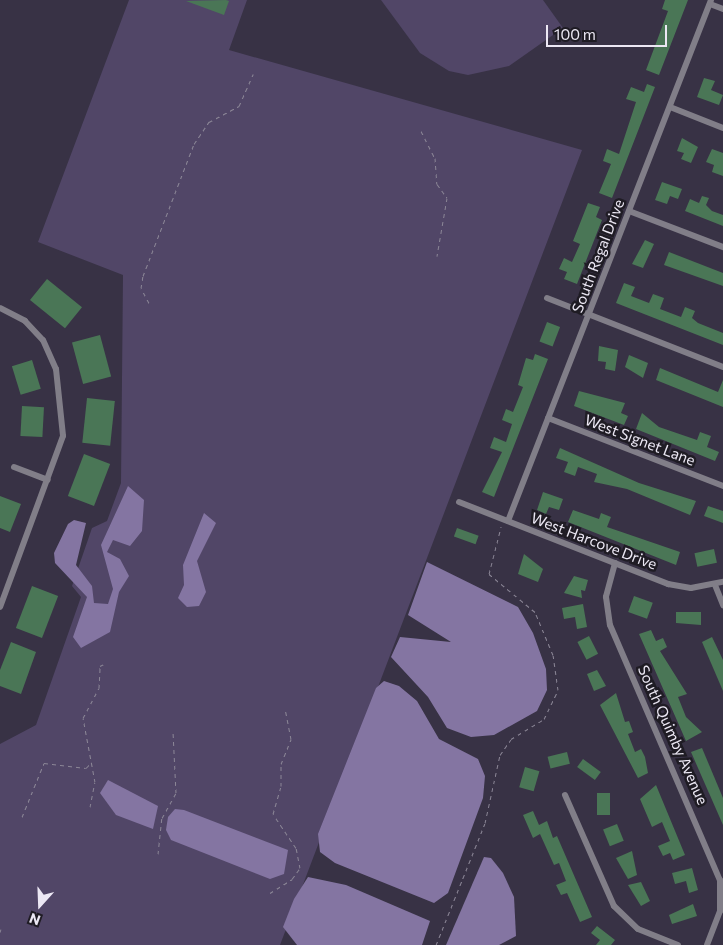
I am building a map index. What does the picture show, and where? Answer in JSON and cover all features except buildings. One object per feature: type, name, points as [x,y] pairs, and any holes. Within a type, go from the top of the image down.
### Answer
[{"type":"street","points":[[711,2],[723,9]]},
{"type":"street","name":"South Regal Drive","points":[[506,520],[548,418],[711,2]]},
{"type":"street","points":[[670,107],[723,128]]},
{"type":"street","points":[[629,211],[723,247]]},
{"type":"street","points":[[547,298],[723,367]]},
{"type":"street","points":[[0,308],[25,321],[43,340],[62,398],[63,436],[0,607]]},
{"type":"street","name":"West Signet Lane","points":[[548,418],[723,486]]},
{"type":"street","points":[[14,466],[48,480]]},
{"type":"street","name":"West Harcove Drive","points":[[459,502],[680,587],[715,585],[723,582]]},
{"type":"street","name":"South Quimby Avenue","points":[[615,563],[606,597],[610,625],[720,880],[720,911],[707,945]]},
{"type":"street","points":[[715,585],[723,605]]},
{"type":"street","points":[[565,795],[614,906],[638,928],[678,945]]},
{"type":"path","points":[[149,303],[141,288],[143,276],[194,144],[209,122],[239,106],[253,74]]},
{"type":"path","points":[[421,131],[436,158],[437,184],[447,198],[437,256]]},
{"type":"path","points":[[436,945],[485,823],[500,755],[511,739],[544,719],[558,690],[553,655],[535,612],[490,574],[506,520]]},
{"type":"path","points":[[90,807],[95,782],[83,718],[99,688],[100,666],[106,664]]},
{"type":"path","points":[[270,893],[292,879],[300,868],[296,848],[273,814],[281,786],[281,764],[291,740],[285,709]]},
{"type":"path","points":[[158,854],[162,818],[176,793],[173,731]]},
{"type":"path","points":[[22,817],[44,763],[86,768],[92,762]]},
{"type":"shaded area","points":[[129,0],[247,0],[229,50],[582,150],[280,945],[0,945],[0,744],[36,725],[81,597],[72,586],[92,528],[107,521],[121,483],[123,275],[38,242]]},
{"type":"shaded area","points":[[381,0],[543,0],[563,28],[509,66],[468,75],[449,71],[420,53]]},
{"type":"shaded area","points":[[128,486],[144,500],[142,531],[130,546],[113,540],[107,552],[120,559],[129,576],[119,592],[110,632],[81,648],[73,637],[87,597],[55,563],[54,553],[68,524],[74,520],[86,523],[76,565],[92,586],[94,603],[108,604],[113,589],[101,545]]},
{"type":"shaded area","points":[[204,513],[216,523],[197,561],[206,592],[199,606],[187,607],[178,598],[184,585],[183,565]]},
{"type":"shaded area","points":[[427,562],[518,607],[533,633],[546,669],[547,690],[537,711],[494,735],[471,737],[447,728],[428,697],[391,657],[400,637],[451,642],[408,615]]},
{"type":"shaded area","points":[[384,681],[399,686],[417,701],[439,739],[478,759],[485,776],[483,798],[448,893],[434,903],[335,863],[320,852],[318,834],[376,688]]},
{"type":"shaded area","points":[[108,780],[158,806],[153,829],[116,815],[100,793]]},
{"type":"shaded area","points":[[175,809],[184,810],[288,850],[284,874],[270,879],[171,840],[166,830],[168,817]]},
{"type":"shaded area","points":[[484,857],[491,858],[503,873],[514,897],[516,936],[499,945],[446,945]]},
{"type":"shaded area","points":[[308,877],[346,885],[430,921],[422,945],[297,945],[283,927],[294,899]]}]
